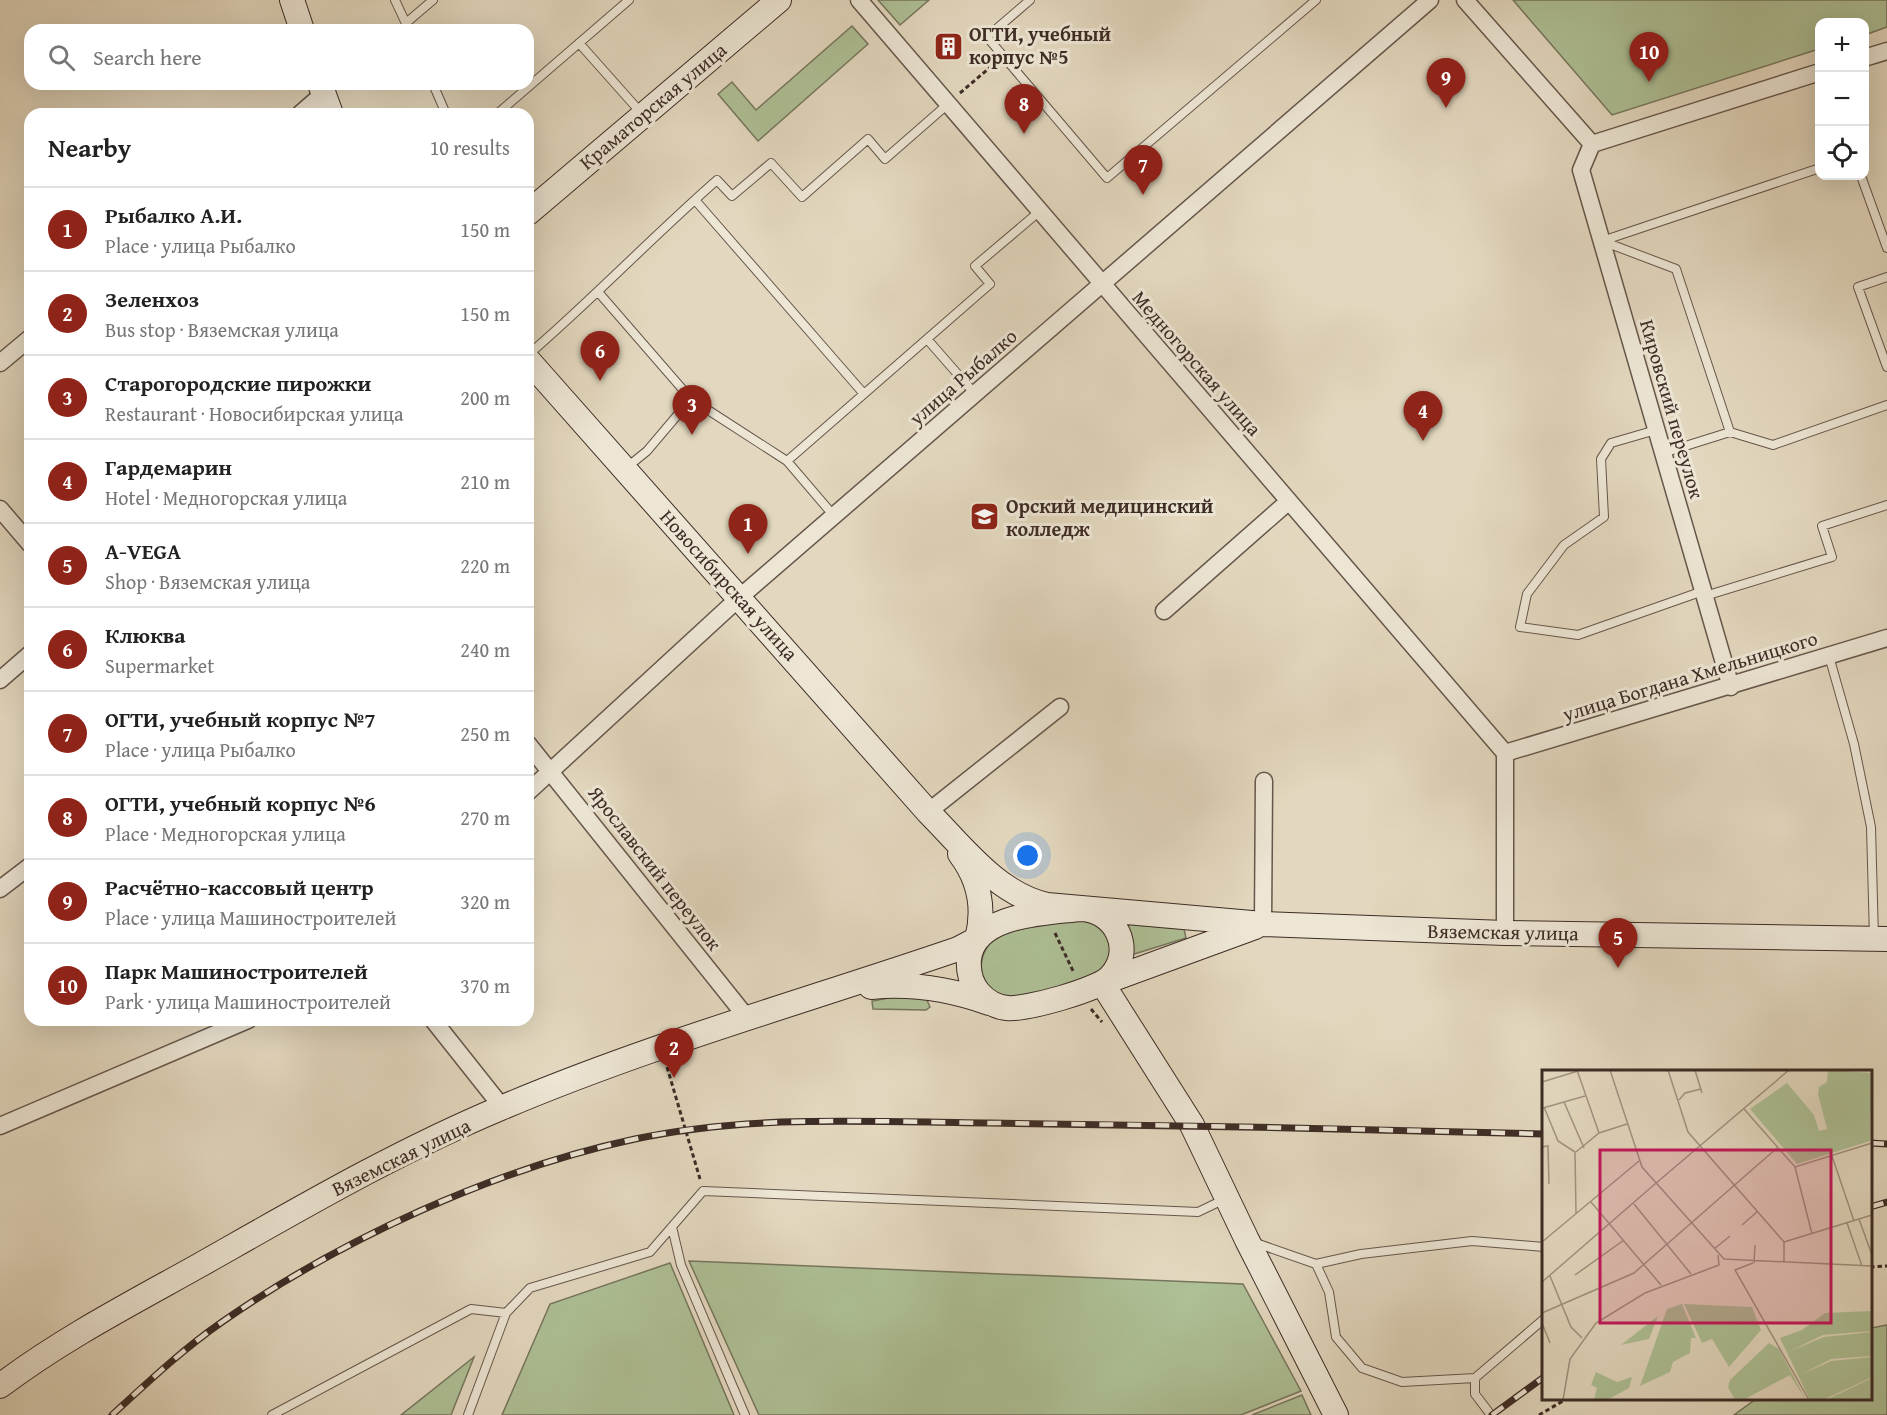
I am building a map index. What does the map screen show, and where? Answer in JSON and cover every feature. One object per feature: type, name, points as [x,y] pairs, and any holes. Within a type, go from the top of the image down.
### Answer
[{"type":"main road","points":[[292,0],[300,24]]},
{"type":"main road","name":"Краматорская улица","points":[[534,208],[779,0]]},
{"type":"main road","name":"Новосибирская улица","points":[[534,365],[928,812]]},
{"type":"main road","points":[[928,812],[978,862],[1020,896],[1047,904],[1086,909],[1108,919],[1119,932],[1122,942],[1118,966],[1102,983]]},
{"type":"main road","points":[[928,812],[965,860],[974,879],[981,908],[977,939],[969,956],[970,975],[980,994],[994,1005]]},
{"type":"main road","points":[[832,992],[958,949],[977,939],[989,927],[1002,921],[1086,909]]},
{"type":"main road","name":"Вяземская улица","points":[[1086,909],[1263,924],[1505,933],[1880,938]]},
{"type":"main road","points":[[832,992],[914,986],[963,994],[1009,1008],[1024,1008],[1102,983],[1263,924]]},
{"type":"main road","points":[[1102,983],[1192,1125],[1226,1198],[1336,1415]]},
{"type":"main road","name":"Вяземская улица","points":[[0,1386],[86,1329],[367,1170],[502,1107],[661,1048],[832,992]]},
{"type":"street","name":"Медногорская улица","points":[[859,0],[1505,753]]},
{"type":"street","name":"улица Рыбалко","points":[[534,787],[740,597],[1430,0]]},
{"type":"street","points":[[1464,0],[1592,144],[1815,74]]},
{"type":"street","points":[[1869,56],[1887,51]]},
{"type":"street","points":[[309,108],[325,98]]},
{"type":"street","name":"Кировский переулок","points":[[1592,144],[1581,170],[1731,687]]},
{"type":"street","points":[[0,363],[24,343]]},
{"type":"street","points":[[1164,611],[1289,501]]},
{"type":"street","points":[[0,509],[24,537]]},
{"type":"street","name":"улица Богдана Хмельницкого","points":[[1505,753],[1731,687],[1887,638]]},
{"type":"street","points":[[0,680],[24,659]]},
{"type":"street","points":[[928,812],[1060,707]]},
{"type":"street","name":"Ярославский переулок","points":[[534,751],[748,1019]]},
{"type":"street","points":[[1505,753],[1505,933]]},
{"type":"street","points":[[1263,924],[1264,781]]},
{"type":"street","points":[[0,890],[24,871]]},
{"type":"street","points":[[0,1126],[234,1026]]},
{"type":"street","points":[[438,1026],[502,1107]]},
{"type":"lane","points":[[395,0],[406,24]]},
{"type":"lane","points":[[410,24],[433,0]]},
{"type":"lane","points":[[534,81],[629,0]]},
{"type":"lane","points":[[1030,0],[987,38],[1107,178],[1316,0]]},
{"type":"lane","points":[[579,43],[643,115]]},
{"type":"lane","points":[[436,90],[443,108]]},
{"type":"lane","points":[[503,108],[524,90]]},
{"type":"lane","points":[[534,353],[599,293],[645,243],[717,180],[732,196],[771,163],[802,197],[868,139],[885,159],[948,104]]},
{"type":"lane","points":[[1601,241],[1815,170]]},
{"type":"lane","points":[[1862,180],[1887,248]]},
{"type":"lane","points":[[694,200],[864,394]]},
{"type":"lane","points":[[787,461],[990,284],[975,266],[1040,212]]},
{"type":"lane","points":[[1601,241],[1676,269],[1730,432]]},
{"type":"lane","points":[[1887,277],[1858,287],[1887,367]]},
{"type":"lane","points":[[599,293],[691,399],[787,461],[834,516]]},
{"type":"lane","points":[[927,339],[975,394]]},
{"type":"lane","points":[[625,469],[647,451],[691,399]]},
{"type":"lane","points":[[1663,453],[1730,432],[1773,445],[1887,405]]},
{"type":"lane","points":[[1656,430],[1611,443],[1600,459],[1604,517],[1564,544],[1527,594],[1520,627],[1578,635],[1704,593],[1832,557],[1822,526],[1887,505]]},
{"type":"lane","points":[[1829,656],[1854,744],[1871,826],[1880,938]]},
{"type":"lane","points":[[468,1415],[506,1313],[530,1288],[650,1252],[703,1191],[1198,1212],[1226,1198]]},
{"type":"lane","points":[[672,1227],[681,1265],[745,1415]]},
{"type":"lane","points":[[1247,1240],[1316,1264],[1361,1254],[1472,1241],[1542,1247]]},
{"type":"lane","points":[[1316,1264],[1329,1292],[1336,1337],[1362,1368],[1402,1382],[1475,1378],[1542,1321]]},
{"type":"lane","points":[[272,1415],[471,1309],[506,1313]]},
{"type":"lane","points":[[1475,1378],[1475,1394],[1491,1415]]},
{"type":"path","points":[[948,104],[1003,57]]},
{"type":"path","points":[[661,1048],[703,1191]]},
{"type":"path","points":[[1872,1267],[1887,1266]]},
{"type":"path","points":[[1539,1415],[1565,1400]]},
{"type":"green space","points":[[878,0],[929,0],[900,25]]},
{"type":"green space","points":[[1513,0],[1887,0],[1887,27],[1869,34],[1869,18],[1815,18],[1815,50],[1612,115]]},
{"type":"green space","points":[[852,26],[868,44],[758,141],[718,94],[732,82],[756,110]]},
{"type":"green space","points":[[1079,920],[1103,926],[1113,952],[1097,974],[1063,986],[1019,996],[1000,995],[984,981],[982,962],[984,953],[997,937],[1023,927]]},
{"type":"green space","points":[[1125,924],[1184,929],[1186,938],[1131,955]]},
{"type":"green space","points":[[900,996],[926,998],[930,1007],[926,1010],[873,1009],[872,1001]]},
{"type":"green space","points":[[689,1261],[1243,1284],[1301,1391],[1241,1415],[759,1415]]},
{"type":"green space","points":[[670,1263],[734,1415],[502,1415],[550,1304]]},
{"type":"green space","points":[[1887,1325],[1887,1415],[1734,1415],[1755,1400],[1872,1400],[1872,1328]]},
{"type":"green space","points":[[474,1357],[451,1415],[401,1415]]},
{"type":"green space","points":[[1302,1395],[1311,1415],[1252,1415]]},
{"type":"railway","points":[[112,1415],[179,1355],[222,1322],[316,1263],[367,1236],[473,1188],[582,1152],[635,1139],[723,1126],[812,1121],[1198,1126],[1542,1134]]},
{"type":"railway","points":[[1872,1143],[1887,1144]]},
{"type":"railway","points":[[1872,1206],[1887,1202]]},
{"type":"railway","points":[[1492,1415],[1542,1378]]},
{"type":"place","name":"ОГТИ, учебный корпус №5","points":[[948,46]]},
{"type":"place","name":"Парк Машиностроителей","points":[[1649,82]]},
{"type":"place","name":"Расчётно-кассовый центр","points":[[1446,108]]},
{"type":"place","name":"ОГТИ, учебный корпус №6","points":[[1024,134]]},
{"type":"place","name":"ОГТИ, учебный корпус №7","points":[[1143,195]]},
{"type":"place","name":"Клюква","points":[[600,381]]},
{"type":"place","name":"Старогородские пирожки","points":[[692,435]]},
{"type":"place","name":"Гардемарин","points":[[1423,441]]},
{"type":"place","name":"Орский медицинский колледж","points":[[985,517]]},
{"type":"place","name":"Рыбалко А.И.","points":[[748,554]]},
{"type":"place","name":"A-VEGA","points":[[1618,968]]},
{"type":"place","name":"Зеленхоз","points":[[674,1078]]}]
